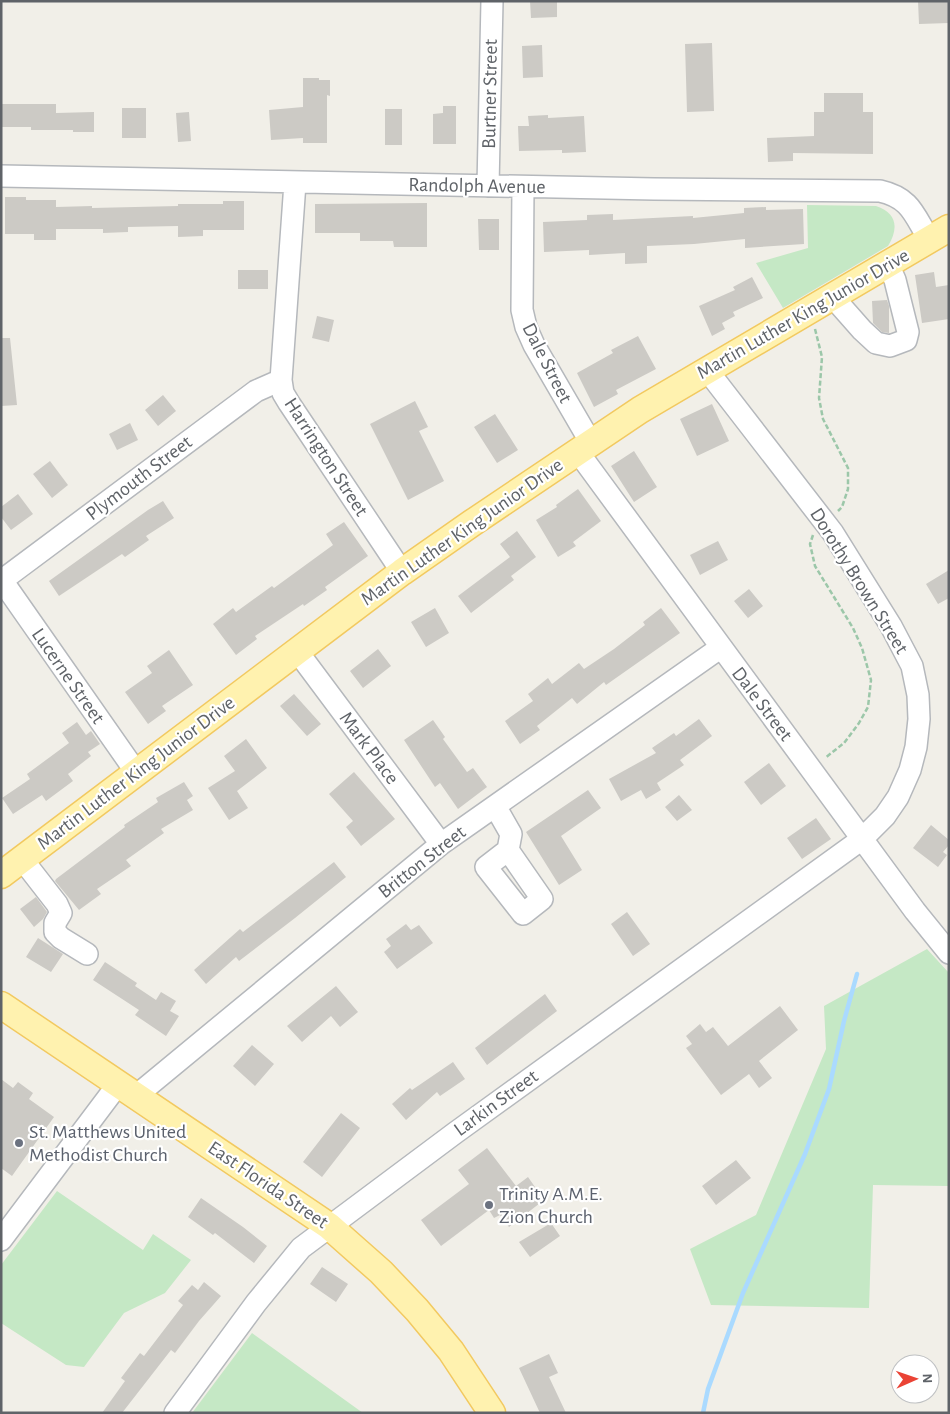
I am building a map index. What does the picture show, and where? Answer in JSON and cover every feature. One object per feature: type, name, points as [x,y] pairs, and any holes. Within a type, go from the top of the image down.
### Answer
[{"type":"main road","name":"Martin Luther King Junior Drive","points":[[9,864],[136,772],[402,572],[472,523],[640,410],[939,233]]},
{"type":"main road","name":"East Florida Street","points":[[1,1005],[329,1226],[381,1272],[417,1310],[451,1352],[492,1413]]},
{"type":"street","name":"Burtner Street","points":[[488,186],[492,1]]},
{"type":"street","name":"Randolph Avenue","points":[[1,176],[523,187],[880,191],[893,194],[903,200],[939,233]]},
{"type":"street","name":"Harrington Street","points":[[295,183],[281,380],[284,393],[402,572]]},
{"type":"street","name":"Dale Street","points":[[523,187],[522,310],[526,327],[534,345],[584,448],[720,648],[928,929],[949,953]]},
{"type":"street","points":[[832,296],[876,343],[890,346],[906,340],[908,332],[904,314],[895,280],[888,264]]},
{"type":"street","name":"Dorothy Brown Street","points":[[707,370],[833,533],[891,626],[912,666],[918,695],[919,719],[916,747],[910,770],[898,797],[885,816],[862,839]]},
{"type":"street","name":"Plymouth Street","points":[[2,580],[256,391],[281,380]]},
{"type":"street","name":"Lucerne Street","points":[[2,580],[136,772]]},
{"type":"street","name":"Britton Street","points":[[1,1240],[128,1089],[441,844],[720,648]]},
{"type":"street","name":"Mark Place","points":[[297,651],[441,844]]},
{"type":"street","points":[[495,806],[511,834],[508,850]]},
{"type":"street","name":"Larkin Street","points":[[175,1413],[256,1304],[301,1248],[862,839]]},
{"type":"street","points":[[9,864],[58,904],[60,912],[55,923],[55,932],[61,938],[87,954]]},
{"type":"green space","points":[[807,205],[876,206],[892,217],[895,227],[894,233],[888,246],[783,308],[756,263],[808,248]]},
{"type":"green space","points":[[927,949],[949,973],[949,1186],[873,1185],[869,1308],[711,1305],[690,1249],[756,1215],[826,1049],[824,1006]]},
{"type":"green space","points":[[57,1191],[143,1250],[153,1234],[191,1260],[165,1293],[124,1313],[84,1367],[66,1365],[1,1323],[1,1265]]},
{"type":"green space","points":[[252,1333],[363,1413],[192,1413]]},
{"type":"building","points":[[530,1],[557,1],[557,17],[531,18]]},
{"type":"building","points":[[918,1],[949,1],[949,23],[919,24]]},
{"type":"building","points":[[712,43],[714,111],[687,112],[685,44]]},
{"type":"building","points":[[542,45],[543,77],[523,78],[522,46]]},
{"type":"building","points":[[303,78],[330,80],[330,96],[327,95],[327,143],[303,143],[303,138],[271,140],[269,110],[303,107]]},
{"type":"building","points":[[824,93],[863,93],[863,112],[873,112],[873,154],[793,153],[793,161],[768,162],[767,138],[814,136],[814,112],[824,112]]},
{"type":"building","points":[[1,104],[56,104],[56,113],[94,112],[94,132],[31,130],[31,127],[1,127]]},
{"type":"building","points":[[443,106],[456,106],[456,144],[433,144],[433,114],[443,113]]},
{"type":"building","points":[[122,108],[146,108],[146,138],[122,138]]},
{"type":"building","points":[[385,109],[402,109],[402,145],[385,145]]},
{"type":"building","points":[[189,112],[191,141],[178,142],[176,113]]},
{"type":"building","points":[[548,115],[548,118],[584,116],[586,152],[562,153],[562,150],[519,151],[518,126],[529,126],[528,116]]},
{"type":"building","points":[[5,197],[26,197],[26,200],[56,200],[56,207],[92,206],[92,208],[223,204],[223,201],[244,201],[244,230],[203,230],[203,236],[178,237],[178,226],[128,227],[128,232],[103,233],[103,229],[56,229],[56,240],[34,240],[34,234],[5,234]]},
{"type":"building","points":[[427,203],[427,247],[394,247],[393,241],[360,241],[360,233],[315,233],[315,204]]},
{"type":"building","points":[[766,207],[766,210],[803,209],[804,244],[745,248],[745,239],[647,246],[647,263],[625,264],[625,253],[589,255],[589,250],[544,252],[543,222],[587,220],[587,215],[613,214],[613,220],[693,216],[693,218],[744,213],[744,208]]},
{"type":"building","points":[[478,219],[499,219],[499,250],[479,250]]},
{"type":"building","points":[[238,270],[268,270],[268,289],[238,289]]},
{"type":"building","points":[[934,272],[936,287],[949,285],[949,319],[922,323],[915,275]]},
{"type":"building","points":[[752,277],[763,298],[733,312],[735,316],[722,323],[725,329],[712,336],[699,306],[735,290],[733,287]]},
{"type":"building","points":[[887,300],[889,306],[889,333],[882,332],[873,323],[872,301]]},
{"type":"building","points":[[317,316],[334,320],[329,342],[312,338]]},
{"type":"building","points":[[638,336],[656,369],[616,390],[618,394],[594,407],[577,373],[613,353],[611,350]]},
{"type":"building","points":[[1,338],[10,338],[17,405],[1,406]]},
{"type":"building","points":[[163,395],[176,411],[158,426],[145,410]]},
{"type":"building","points":[[415,401],[428,427],[419,431],[444,481],[408,500],[370,424]]},
{"type":"building","points":[[712,404],[729,441],[697,456],[680,419]]},
{"type":"building","points":[[495,414],[518,450],[497,463],[474,427]]},
{"type":"building","points":[[130,423],[138,440],[117,450],[109,434]]},
{"type":"building","points":[[634,451],[657,487],[634,502],[611,466]]},
{"type":"building","points":[[50,461],[68,485],[52,498],[33,474]]},
{"type":"building","points":[[578,489],[601,521],[573,542],[576,546],[558,557],[536,520],[557,507],[556,505]]},
{"type":"building","points":[[18,494],[33,514],[11,530],[1,517],[1,507]]},
{"type":"building","points":[[163,501],[174,518],[146,536],[149,540],[125,557],[122,554],[59,596],[49,581]]},
{"type":"building","points":[[344,522],[368,556],[325,587],[327,590],[255,636],[257,639],[236,655],[213,624],[233,608],[236,612],[272,586],[274,588],[333,545],[326,534]]},
{"type":"building","points":[[517,531],[536,557],[511,576],[514,580],[471,613],[458,596],[510,557],[500,544]]},
{"type":"building","points":[[718,541],[728,560],[700,575],[690,555]]},
{"type":"building","points":[[949,570],[949,598],[938,604],[926,584]]},
{"type":"building","points":[[749,589],[763,606],[748,618],[734,601]]},
{"type":"building","points":[[435,608],[449,633],[426,647],[411,622]]},
{"type":"building","points":[[661,608],[680,633],[606,685],[604,682],[577,704],[572,698],[537,726],[540,730],[520,744],[505,721],[533,701],[528,694],[548,678],[552,684],[579,663],[584,669],[645,625],[643,622]]},
{"type":"building","points":[[378,649],[391,666],[363,688],[350,671]]},
{"type":"building","points":[[169,650],[193,685],[162,706],[166,711],[148,724],[125,692],[152,673],[147,666]]},
{"type":"building","points":[[294,694],[321,724],[307,736],[280,706]]},
{"type":"building","points":[[699,719],[712,736],[680,760],[684,765],[657,783],[661,790],[646,799],[641,790],[621,801],[609,779],[656,753],[652,748],[674,733],[676,736]]},
{"type":"building","points":[[433,720],[445,737],[443,739],[467,772],[473,768],[487,787],[458,809],[440,783],[435,787],[404,740]]},
{"type":"building","points":[[77,722],[86,735],[91,731],[100,744],[88,752],[91,756],[68,774],[73,781],[46,801],[42,795],[13,814],[2,798],[30,779],[27,774],[69,743],[62,733]]},
{"type":"building","points":[[246,739],[267,768],[237,791],[248,808],[229,820],[208,788],[235,771],[224,756]]},
{"type":"building","points":[[769,763],[786,786],[761,805],[744,782]]},
{"type":"building","points":[[354,772],[395,819],[361,846],[346,827],[353,821],[329,794]]},
{"type":"building","points":[[184,782],[193,796],[187,800],[193,810],[161,829],[164,833],[126,860],[131,866],[97,889],[101,894],[79,910],[55,881],[56,879],[125,827],[124,825],[158,802],[156,798]]},
{"type":"building","points":[[588,790],[601,808],[561,836],[582,870],[559,885],[526,832]]},
{"type":"building","points":[[679,795],[692,810],[677,821],[665,807]]},
{"type":"building","points":[[816,818],[831,839],[802,859],[787,838]]},
{"type":"building","points":[[931,825],[949,840],[949,845],[943,852],[947,855],[938,867],[913,848]]},
{"type":"building","points":[[334,862],[346,877],[239,961],[236,957],[206,984],[194,970],[240,929],[243,932]]},
{"type":"building","points":[[36,897],[47,912],[43,919],[34,927],[20,909]]},
{"type":"building","points":[[627,912],[650,944],[633,956],[611,924]]},
{"type":"building","points":[[406,924],[411,930],[419,925],[433,943],[397,969],[384,952],[391,946],[386,939]]},
{"type":"building","points":[[38,938],[63,954],[51,972],[26,957]]},
{"type":"building","points":[[105,962],[137,983],[135,986],[156,1000],[161,992],[176,1001],[170,1011],[179,1016],[166,1036],[135,1015],[139,1010],[93,980]]},
{"type":"building","points":[[336,986],[358,1012],[340,1027],[331,1016],[302,1042],[287,1026]]},
{"type":"building","points":[[545,994],[557,1011],[487,1065],[475,1048]]},
{"type":"building","points":[[780,1006],[798,1030],[759,1061],[772,1078],[759,1088],[749,1074],[721,1095],[686,1048],[692,1044],[686,1036],[700,1024],[706,1032],[713,1027],[728,1046]]},
{"type":"building","points":[[252,1045],[274,1064],[255,1086],[233,1066]]},
{"type":"building","points":[[453,1062],[465,1079],[440,1096],[437,1092],[406,1120],[392,1104],[410,1088],[412,1090]]},
{"type":"building","name":"St. Matthews United Methodist Church","points":[[1,1079],[13,1088],[18,1082],[33,1093],[29,1099],[54,1117],[12,1176],[1,1168]]},
{"type":"building","points":[[341,1113],[360,1128],[322,1177],[303,1162]]},
{"type":"building","name":"Trinity A.M.E. Zion Church","points":[[487,1148],[516,1186],[528,1177],[544,1200],[509,1227],[500,1215],[494,1218],[489,1210],[441,1246],[421,1220],[469,1184],[458,1170]]},
{"type":"building","points":[[736,1160],[751,1178],[716,1205],[702,1186]]},
{"type":"building","points":[[201,1198],[267,1246],[254,1263],[215,1233],[213,1235],[188,1217]]},
{"type":"building","points":[[551,1223],[560,1236],[530,1257],[519,1242]]},
{"type":"building","points":[[322,1267],[348,1284],[336,1302],[310,1284]]},
{"type":"building","points":[[204,1282],[221,1296],[175,1353],[171,1350],[122,1413],[102,1413],[125,1381],[121,1378],[140,1353],[144,1356],[183,1305],[178,1301],[192,1285],[198,1290]]},
{"type":"building","points":[[549,1354],[558,1373],[549,1377],[566,1413],[540,1413],[519,1368]]},
{"type":"waterway","points":[[703,1413],[708,1389],[743,1293],[805,1154],[829,1089],[844,1021],[857,974]]},
{"type":"place","name":"St. Matthews United Methodist Church","points":[[19,1143]]},
{"type":"place","name":"Trinity A.M.E. Zion Church","points":[[489,1205]]}]
